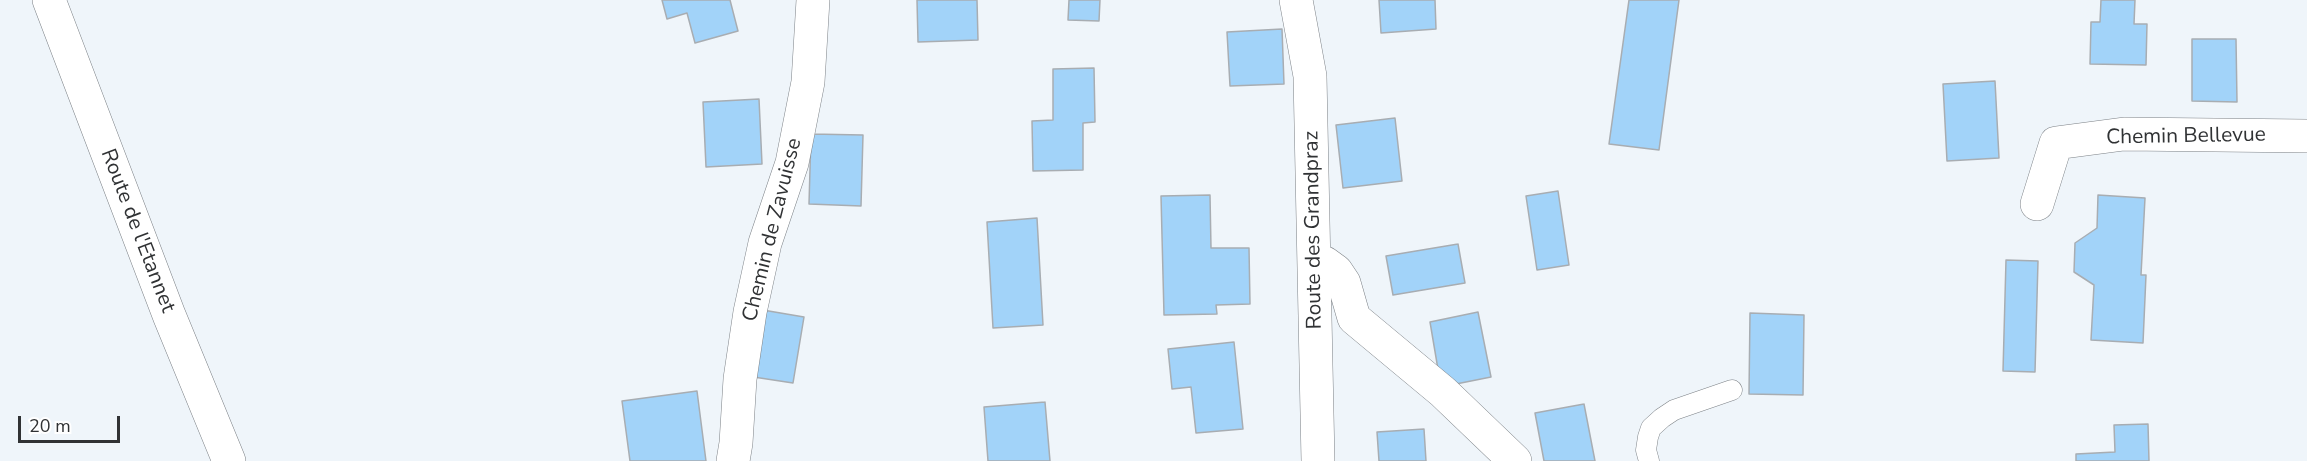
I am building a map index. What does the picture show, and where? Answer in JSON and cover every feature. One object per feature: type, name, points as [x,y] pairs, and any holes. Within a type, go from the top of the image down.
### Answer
[{"type":"street","name":"Route de l'Etannet","points":[[49,0],[169,315],[229,461]]},
{"type":"street","name":"Chemin de Zavuisse","points":[[733,461],[740,378],[750,312],[765,243],[792,163],[808,82],[813,0]]},
{"type":"street","name":"Route des Grandpraz","points":[[1296,0],[1310,76],[1318,461]]},
{"type":"street","name":"Chemin Bellevue","points":[[2037,204],[2056,143],[2124,134],[2307,136]]},
{"type":"street","points":[[1315,263],[1325,263],[1336,271],[1344,283],[1354,318],[1443,392],[1515,461]]},
{"type":"lane","points":[[1649,461],[1646,450],[1648,437],[1651,428],[1662,418],[1674,410],[1732,390]]},
{"type":"building","points":[[662,0],[730,0],[738,31],[695,43],[687,13],[667,19]]},
{"type":"building","points":[[917,0],[977,0],[978,40],[918,42]]},
{"type":"building","points":[[1069,0],[1100,0],[1099,21],[1068,20]]},
{"type":"building","points":[[1379,0],[1435,0],[1436,29],[1381,33]]},
{"type":"building","points":[[1629,0],[1679,0],[1659,150],[1609,144]]},
{"type":"building","points":[[2101,0],[2135,0],[2134,24],[2147,24],[2146,65],[2090,64],[2091,22],[2100,22]]},
{"type":"building","points":[[1282,29],[1284,84],[1230,86],[1227,32]]},
{"type":"building","points":[[2192,39],[2236,39],[2237,102],[2192,101]]},
{"type":"building","points":[[1094,68],[1095,122],[1083,123],[1083,170],[1033,171],[1032,121],[1053,120],[1053,69]]},
{"type":"building","points":[[1995,81],[1999,158],[1947,161],[1943,84]]},
{"type":"building","points":[[759,99],[762,164],[706,167],[703,102]]},
{"type":"building","points":[[1395,118],[1402,181],[1343,188],[1336,125]]},
{"type":"building","points":[[811,134],[863,135],[861,206],[809,204]]},
{"type":"building","points":[[1558,191],[1569,265],[1537,270],[1526,196]]},
{"type":"building","points":[[1210,195],[1211,248],[1249,248],[1250,304],[1216,305],[1217,314],[1164,315],[1161,196]]},
{"type":"building","points":[[2098,195],[2145,198],[2141,275],[2146,275],[2143,343],[2091,340],[2094,285],[2074,272],[2075,243],[2097,228]]},
{"type":"building","points":[[1037,218],[1043,325],[993,328],[987,222]]},
{"type":"building","points":[[1458,244],[1465,283],[1393,295],[1386,256]]},
{"type":"building","points":[[2006,260],[2038,261],[2035,372],[2003,371]]},
{"type":"building","points":[[757,309],[804,317],[793,383],[747,376]]},
{"type":"building","points":[[1478,312],[1491,377],[1441,387],[1430,322]]},
{"type":"building","points":[[1750,313],[1804,315],[1803,395],[1749,394]]},
{"type":"building","points":[[1234,342],[1243,429],[1196,433],[1191,387],[1172,389],[1168,349]]},
{"type":"building","points":[[697,391],[706,461],[630,461],[622,401]]},
{"type":"building","points":[[1045,402],[1050,461],[988,461],[984,407]]},
{"type":"building","points":[[1584,404],[1595,461],[1544,461],[1535,413]]},
{"type":"building","points":[[2148,424],[2149,461],[2076,461],[2076,454],[2115,452],[2114,425]]},
{"type":"building","points":[[1424,429],[1426,461],[1379,461],[1377,432]]}]
